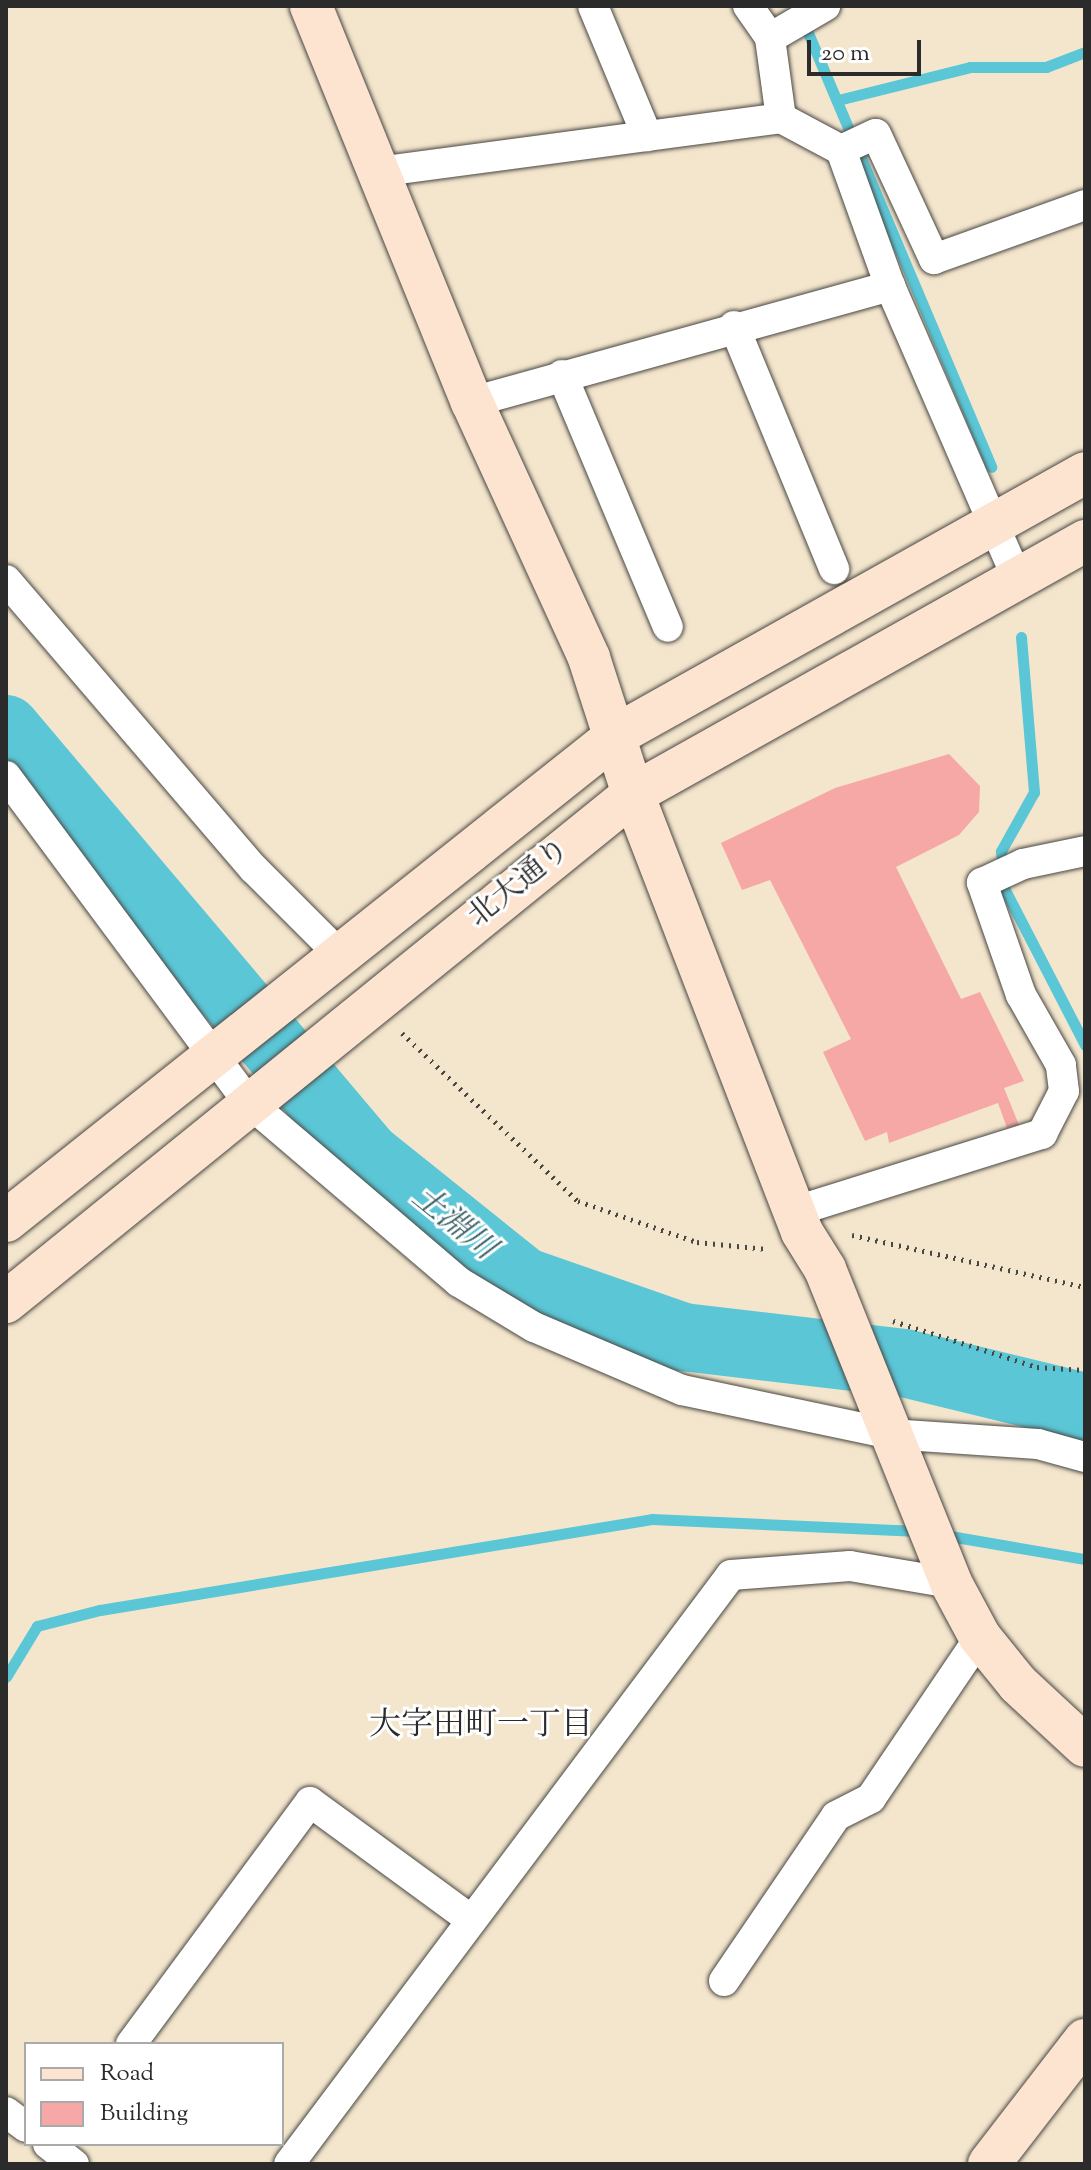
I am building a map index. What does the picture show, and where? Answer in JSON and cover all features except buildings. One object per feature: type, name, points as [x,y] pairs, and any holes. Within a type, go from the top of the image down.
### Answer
[{"type":"street","points":[[311,6],[472,402],[618,734],[633,794],[800,1222],[825,1269],[951,1583],[980,1637],[1085,1746]]},
{"type":"street","points":[[593,6],[647,136]]},
{"type":"street","points":[[748,6],[799,21],[781,118]]},
{"type":"street","points":[[377,172],[781,118],[853,144],[876,134],[934,259],[1085,205]]},
{"type":"street","points":[[853,144],[890,286],[1018,580]]},
{"type":"street","points":[[472,402],[734,326],[890,286]]},
{"type":"street","points":[[734,326],[834,569]]},
{"type":"street","points":[[562,375],[668,627]]},
{"type":"street","points":[[13,1205],[618,734],[1085,473]]},
{"type":"street","name":"北大通り","points":[[6,1302],[255,1095],[378,1016],[633,794],[1085,541]]},
{"type":"street","points":[[6,580],[330,957]]},
{"type":"street","points":[[6,776],[255,1095],[459,1282],[534,1327],[682,1390],[1038,1444],[1085,1457]]},
{"type":"street","points":[[800,1222],[1042,1134],[1064,1091],[1073,1060],[1021,995],[982,883],[1023,864],[1085,851]]},
{"type":"street","points":[[289,2164],[731,1575],[850,1566],[951,1583]]},
{"type":"street","points":[[724,1981],[836,1816],[871,1798],[980,1637]]},
{"type":"street","points":[[132,2042],[310,1802],[470,1919]]},
{"type":"street","points":[[989,2164],[1085,2040]]},
{"type":"street","points":[[6,2112],[24,2126]]},
{"type":"path","points":[[378,1016],[578,1201],[697,1242],[769,1249],[800,1222],[1085,1287]]},
{"type":"path","points":[[893,1321],[1037,1367],[1085,1370]]},
{"type":"waterway","points":[[803,21],[991,467]]},
{"type":"waterway","points":[[838,100],[970,67],[1046,67],[1085,52]]},
{"type":"waterway","points":[[1021,637],[1034,792],[1001,851],[1004,888],[1085,1045]]},
{"type":"waterway","name":"土淵川","points":[[6,729],[367,1156],[523,1281],[683,1337],[904,1363],[1085,1407]]},
{"type":"waterway","points":[[6,1677],[37,1626],[100,1610],[652,1519],[919,1531]]},
{"type":"waterway","points":[[944,1535],[1085,1559]]},
{"type":"district","name":"大字田町一丁目","points":[[481,1726]]}]
